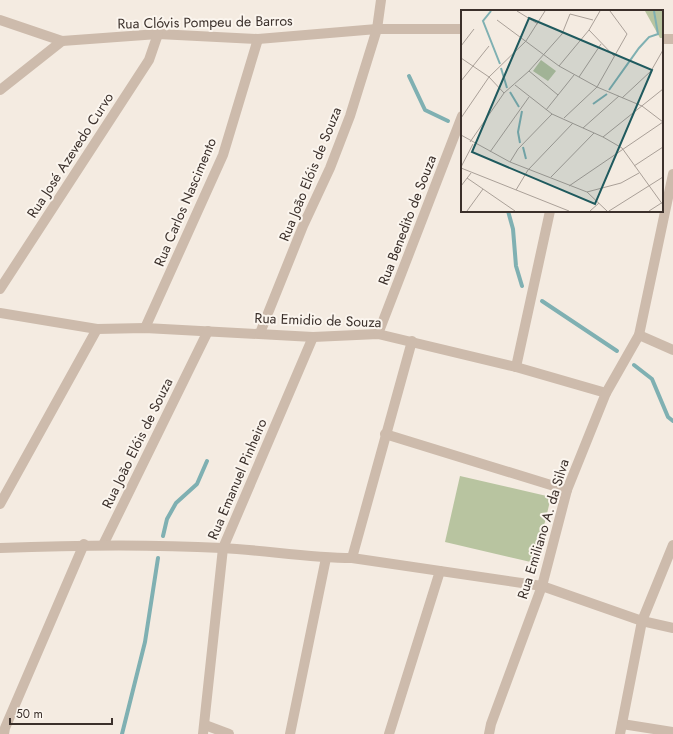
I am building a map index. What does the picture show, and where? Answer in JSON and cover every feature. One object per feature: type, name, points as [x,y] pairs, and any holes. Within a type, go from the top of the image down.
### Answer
[{"type":"street","name":"Rua João Elóis de Souza","points":[[260,333],[303,226],[330,168],[350,116],[377,30],[381,0]]},
{"type":"street","name":"Rua Clóvis Pompeu de Barros","points":[[0,20],[62,41],[158,34],[258,39],[377,30],[461,29]]},
{"type":"street","name":"Rua José Azevedo Curvo","points":[[0,289],[149,60],[158,34]]},
{"type":"street","name":"Rua Carlos Nascimento","points":[[145,328],[223,155],[258,39]]},
{"type":"street","points":[[663,39],[673,40]]},
{"type":"street","points":[[0,90],[62,41]]},
{"type":"street","name":"Rua Benedito de Souza","points":[[378,334],[461,119]]},
{"type":"street","name":"Rua Emiliano A. da Silva","points":[[489,734],[491,724],[542,586],[567,490],[606,393],[639,335],[673,174]]},
{"type":"street","points":[[516,367],[550,212]]},
{"type":"street","name":"Rua Emidio de Souza","points":[[0,314],[97,329],[145,328],[313,337],[378,334],[516,367],[606,393]]},
{"type":"street","points":[[0,504],[97,329]]},
{"type":"street","name":"Rua João Elóis de Souza","points":[[103,546],[208,331]]},
{"type":"street","points":[[639,335],[673,350]]},
{"type":"street","name":"Rua Emanuel Pinheiro","points":[[204,730],[223,548],[313,337]]},
{"type":"street","points":[[352,558],[385,434],[412,341]]},
{"type":"street","points":[[385,434],[567,490]]},
{"type":"street","points":[[4,734],[5,728],[84,544]]},
{"type":"street","points":[[0,548],[84,544],[103,546],[223,548],[326,558],[352,558],[542,586],[642,621],[673,628]]},
{"type":"street","points":[[673,545],[642,621],[621,729],[673,732]]},
{"type":"street","points":[[290,734],[326,558]]},
{"type":"street","points":[[389,734],[440,571]]},
{"type":"street","points":[[204,730],[229,734]]},
{"type":"green space","points":[[460,476],[551,497],[535,563],[445,542]]},
{"type":"waterway","points":[[409,76],[425,110],[448,121]]},
{"type":"waterway","points":[[508,212],[513,229],[516,266],[522,286]]},
{"type":"waterway","points":[[542,301],[617,351]]},
{"type":"waterway","points":[[634,365],[652,379],[668,417],[673,421]]},
{"type":"waterway","points":[[163,536],[167,519],[176,503],[197,484],[207,461]]},
{"type":"waterway","points":[[122,734],[145,642],[158,558]]}]
